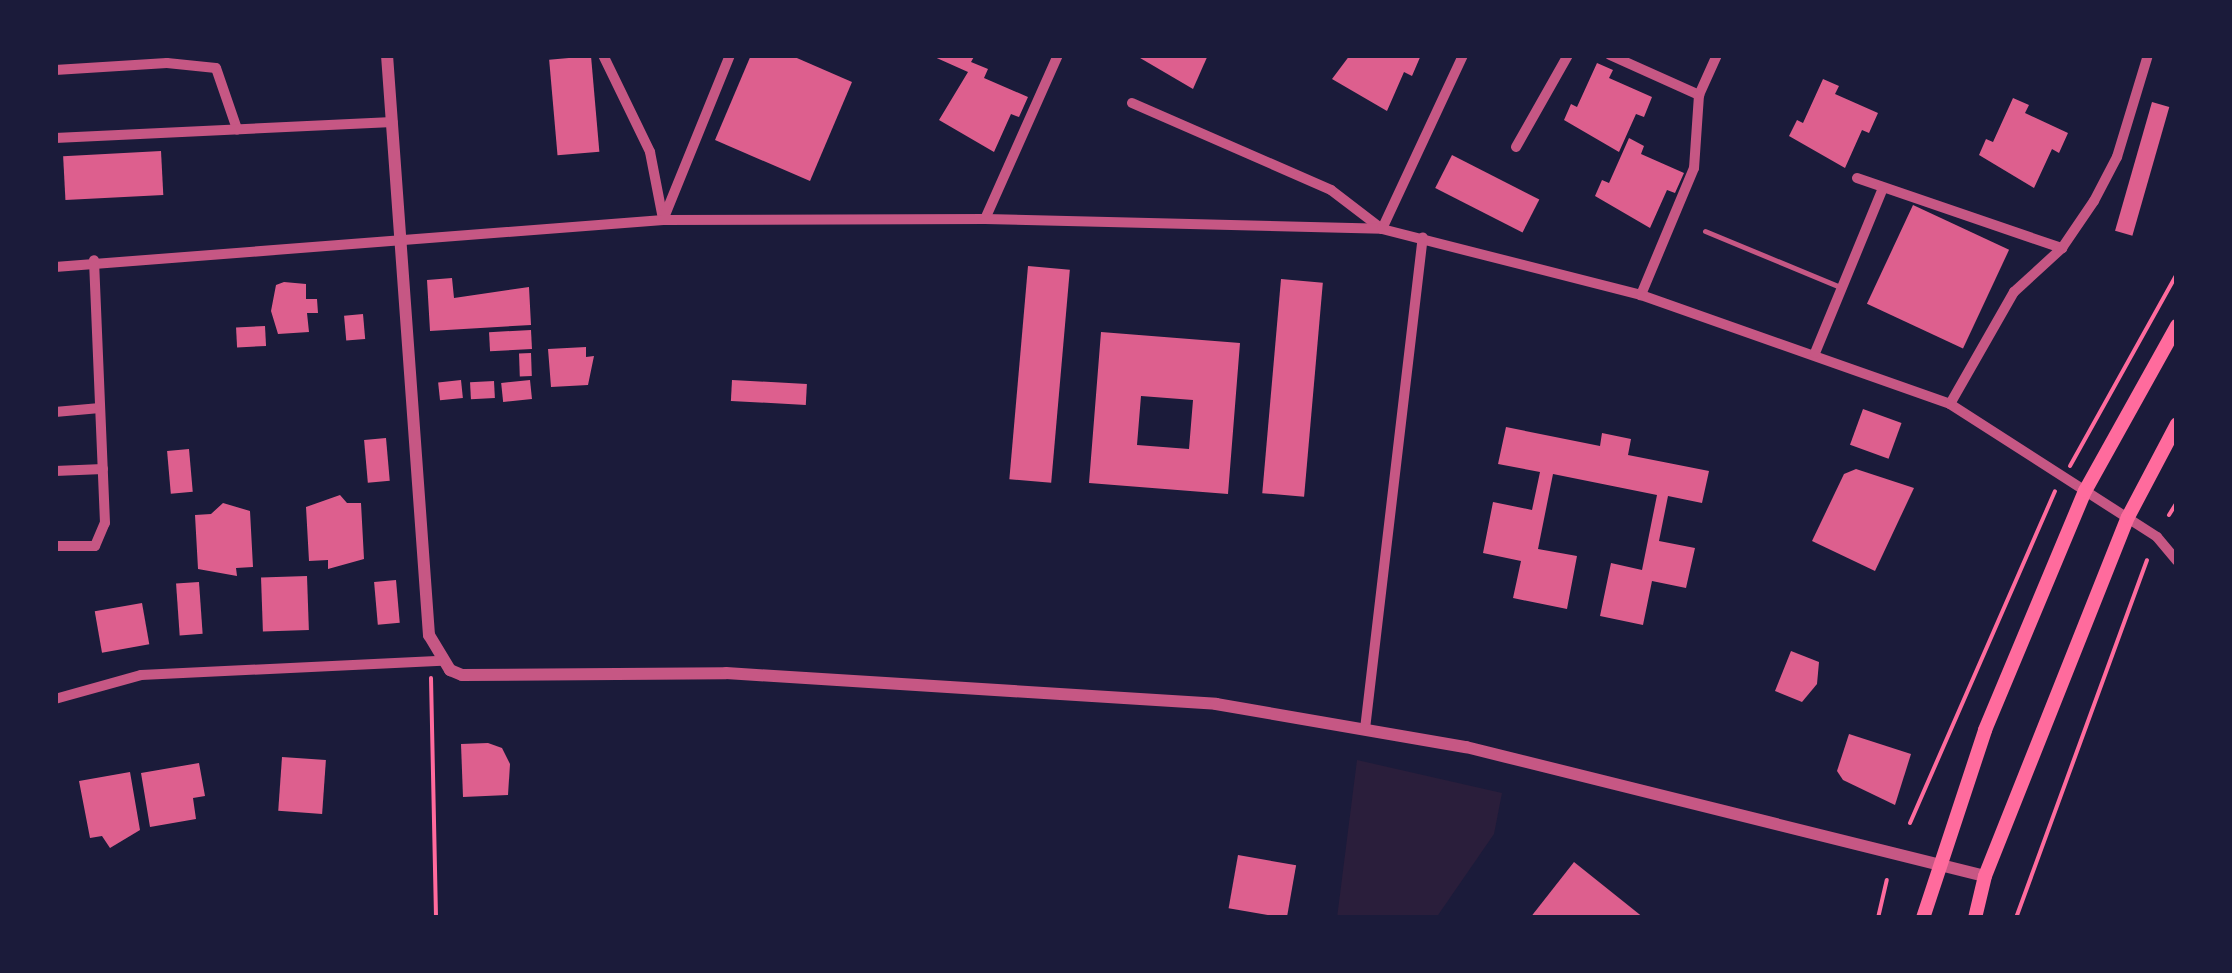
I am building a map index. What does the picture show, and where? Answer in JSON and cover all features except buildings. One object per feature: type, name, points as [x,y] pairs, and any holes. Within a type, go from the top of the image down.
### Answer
[{"type":"main road","points":[[1924,918],[1938,861],[2085,491],[2177,326]]},
{"type":"main road","points":[[1975,918],[1986,876],[2128,517],[2177,424]]},
{"type":"street","points":[[387,55],[428,635],[436,664]]},
{"type":"street","points":[[603,55],[650,152],[664,220]]},
{"type":"street","points":[[985,219],[1058,55]]},
{"type":"street","points":[[1382,229],[1462,55]]},
{"type":"street","points":[[1516,148],[1568,55]]},
{"type":"street","points":[[1610,55],[1639,59],[1699,95]]},
{"type":"street","points":[[1642,296],[1694,168],[1699,95],[1717,55]]},
{"type":"street","points":[[1950,404],[2014,292],[2062,248],[2117,157],[2148,55]]},
{"type":"street","points":[[664,220],[726,56]]},
{"type":"street","points":[[55,70],[182,63],[216,68],[236,129]]},
{"type":"street","points":[[1132,103],[1331,190],[1382,229]]},
{"type":"street","points":[[55,138],[393,122]]},
{"type":"street","points":[[1857,178],[2062,248]]},
{"type":"street","points":[[1815,353],[1883,188]]},
{"type":"street","points":[[55,266],[94,260],[664,220],[985,219],[1382,229],[1642,296],[1815,353],[1950,404],[2157,536],[2177,561]]},
{"type":"street","points":[[1365,729],[1423,238]]},
{"type":"street","points":[[55,546],[95,546],[102,537],[94,260]]},
{"type":"street","points":[[55,412],[100,408]]},
{"type":"street","points":[[55,471],[103,469]]},
{"type":"street","points":[[55,699],[141,676],[243,666],[436,664],[462,675],[726,672],[1216,704],[1466,746],[1986,876]]},
{"type":"lane","points":[[1704,231],[1842,288]]},
{"type":"path","points":[[1910,824],[2062,476],[2177,274]]},
{"type":"path","points":[[2169,515],[2177,502]]},
{"type":"path","points":[[2016,918],[2147,560]]},
{"type":"path","points":[[436,664],[436,918]]},
{"type":"path","points":[[1878,918],[1887,880]]},
{"type":"shaded area","points":[[1357,760],[1502,793],[1494,834],[1436,918],[1337,918]]}]
